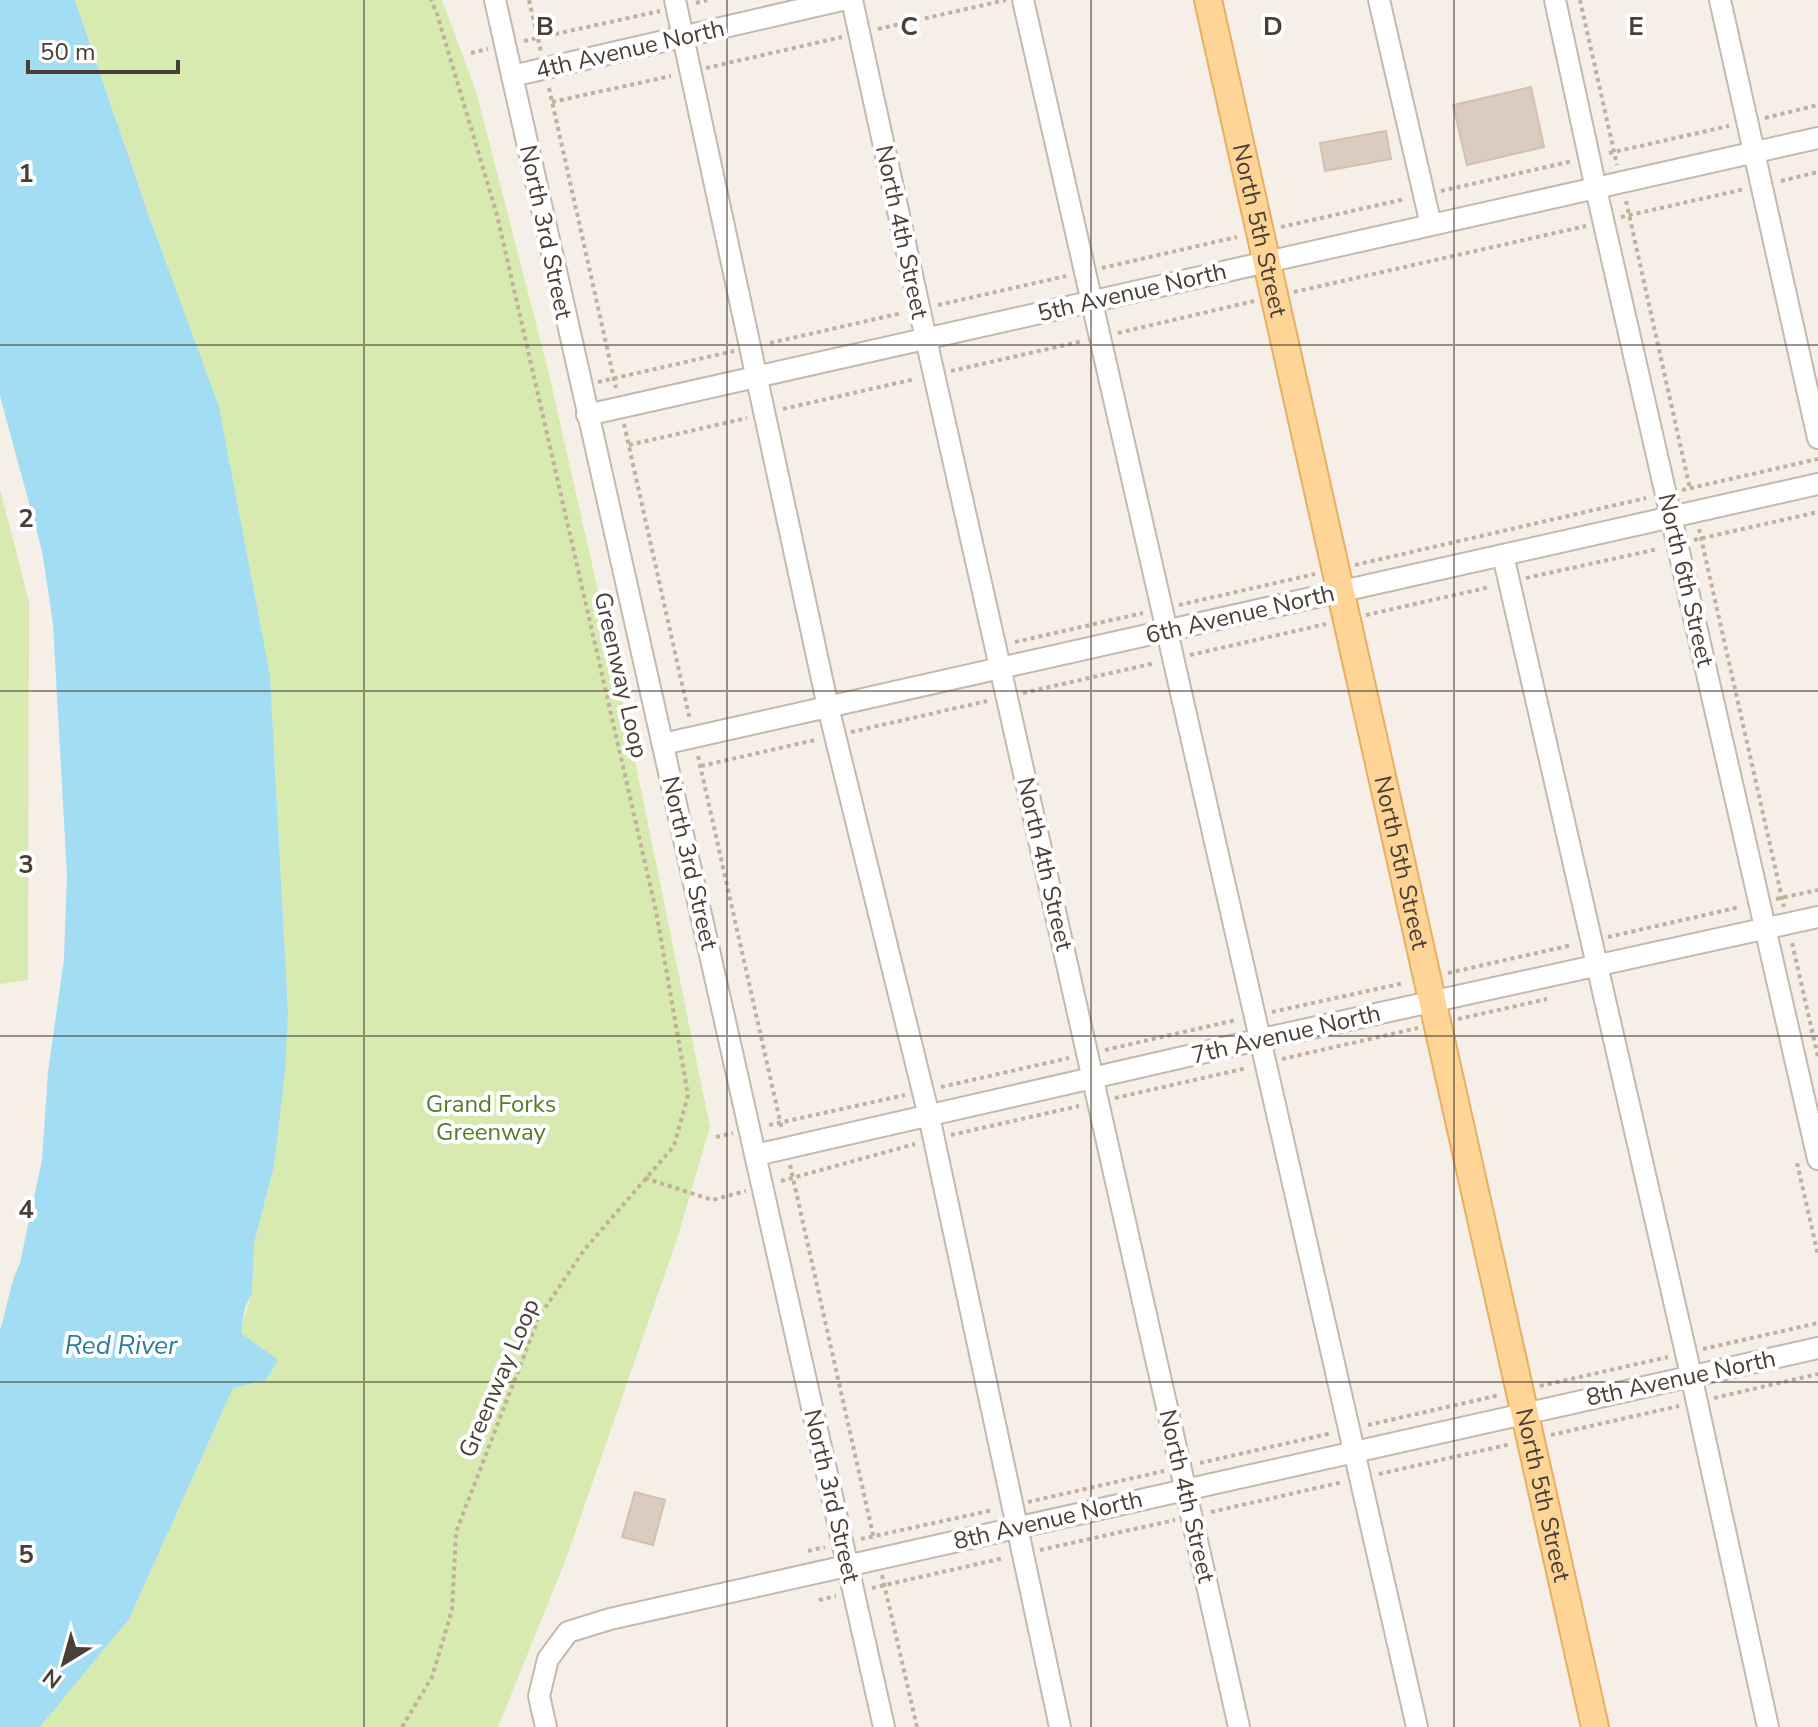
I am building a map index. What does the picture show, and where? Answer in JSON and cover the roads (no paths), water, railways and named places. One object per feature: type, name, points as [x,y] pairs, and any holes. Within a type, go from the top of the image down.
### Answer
[{"type":"main road","name":"North 5th Street","points":[[1208,0],[1595,1727]]},
{"type":"street","name":"North 3rd Street","points":[[495,0],[884,1727]]},
{"type":"street","name":"4th Avenue North","points":[[512,76],[842,0]]},
{"type":"street","name":"North 4th Street","points":[[852,0],[1239,1727]]},
{"type":"street","points":[[1023,0],[1417,1727]]},
{"type":"street","points":[[1379,0],[1431,225]]},
{"type":"street","name":"North 6th Street","points":[[1555,0],[1818,1159]]},
{"type":"street","points":[[1720,0],[1818,438]]},
{"type":"street","points":[[676,3],[828,707],[929,1116],[1060,1727]]},
{"type":"street","name":"5th Avenue North","points":[[587,415],[1818,138]]},
{"type":"street","name":"6th Avenue North","points":[[663,744],[1167,631],[1337,580],[1503,555],[1818,484]]},
{"type":"street","points":[[1503,555],[1691,1375],[1768,1727]]},
{"type":"street","name":"7th Avenue North","points":[[756,1155],[1262,1039],[1436,1012],[1597,966],[1769,938],[1818,917]]},
{"type":"street","name":"8th Avenue North","points":[[546,1727],[539,1696],[548,1659],[568,1632],[610,1619],[1353,1451],[1523,1401],[1691,1375],[1818,1348]]},
{"type":"water","name":"Red River","points":[[0,0],[75,0],[219,407],[270,675],[288,1011],[285,1072],[274,1166],[254,1244],[252,1293],[245,1308],[241,1333],[278,1360],[266,1380],[233,1388],[129,1619],[40,1727],[0,1727],[0,1330],[20,1263],[42,1160],[48,1072],[64,959],[67,876],[53,624],[42,551],[0,396]]},
{"type":"park label","name":"Grand Forks Greenway","points":[[491,1118]]}]
